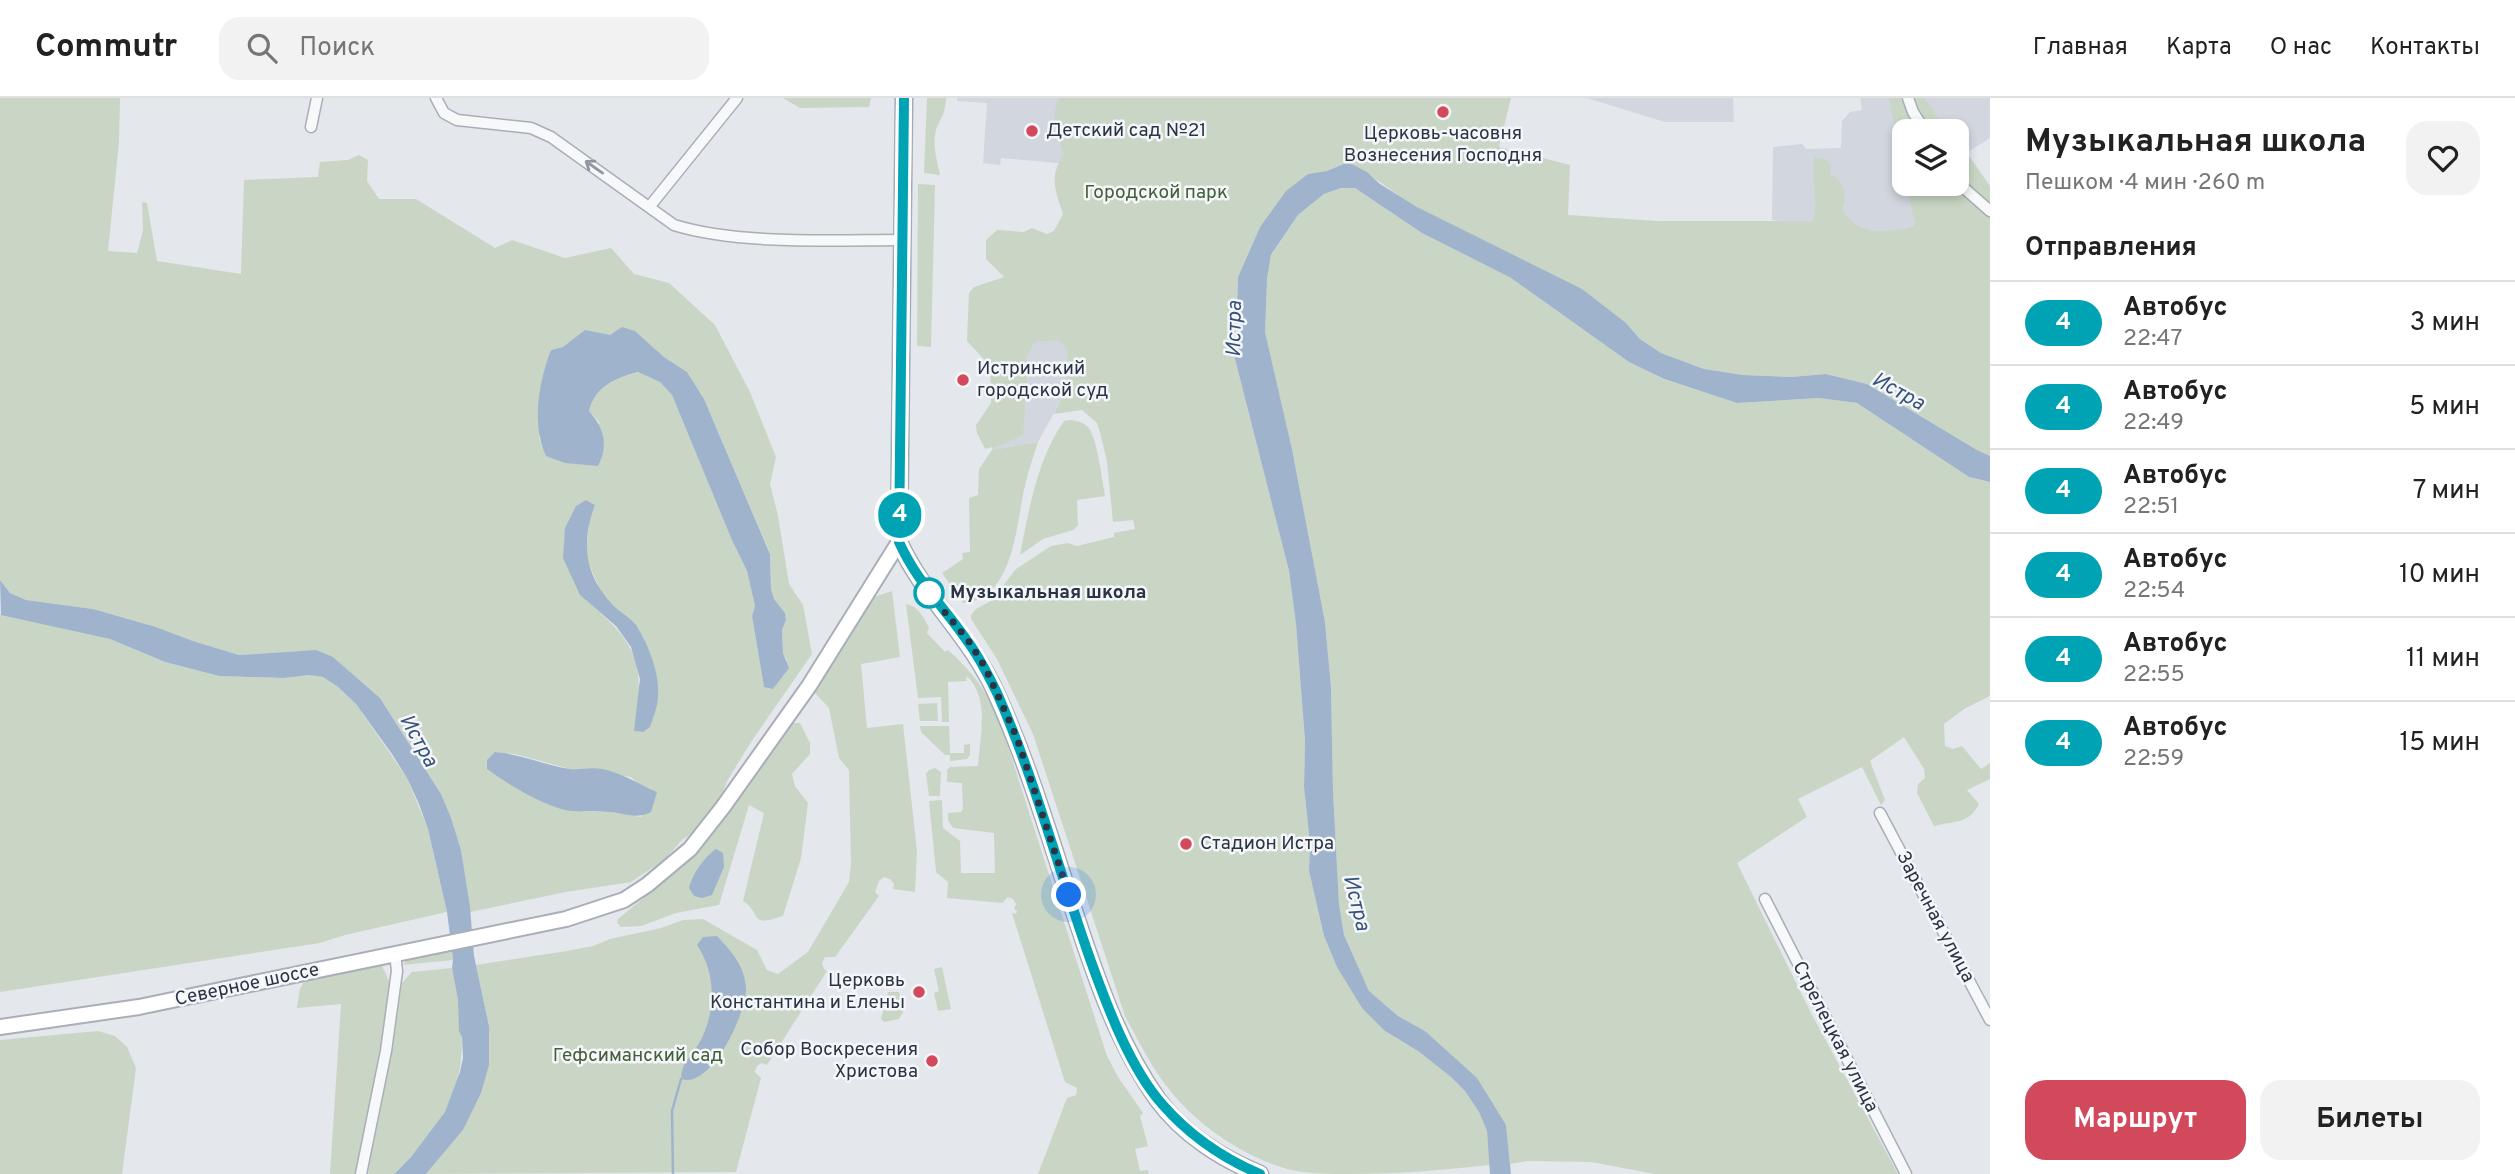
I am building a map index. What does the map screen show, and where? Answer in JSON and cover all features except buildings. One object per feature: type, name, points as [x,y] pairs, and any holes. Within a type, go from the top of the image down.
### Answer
[{"type":"main road","points":[[904,98],[901,147],[899,542],[911,567],[968,640],[985,667],[1012,727],[1113,1021],[1133,1060],[1160,1102],[1193,1136],[1236,1164],[1260,1174]]},
{"type":"main road","name":"Северное шоссе","points":[[0,1027],[139,1007],[566,919],[624,900],[647,885],[690,849],[723,807],[809,686],[899,542]]},
{"type":"street","points":[[311,127],[317,98]]},
{"type":"street","points":[[436,98],[444,113],[457,120],[531,128],[551,137],[674,225],[710,233],[802,239],[902,240]]},
{"type":"street","points":[[650,206],[737,98]]},
{"type":"street","points":[[1908,98],[1917,119]]},
{"type":"street","points":[[1969,193],[1990,211]]},
{"type":"street","name":"Заречная улица","points":[[1880,813],[1990,1020]]},
{"type":"street","name":"Стрелецкая улица","points":[[1765,899],[1906,1174]]},
{"type":"street","points":[[361,1174],[386,1051],[397,971],[395,953]]},
{"type":"shaded area","name":"Детский сад №21","points":[[957,98],[1078,98],[1078,165],[1001,158],[1000,165],[983,163],[987,103],[957,101]]},
{"type":"shaded area","points":[[1587,98],[1733,98],[1734,122],[1665,122]]},
{"type":"shaded area","points":[[1860,98],[1890,98],[1895,119],[1892,119],[1892,196],[1910,196],[1915,226],[1881,233],[1772,220],[1773,147],[1802,144],[1806,149],[1841,148],[1842,121],[1850,112],[1862,110]]},
{"type":"shaded area","points":[[1925,98],[1990,98],[1990,138],[1969,151],[1969,119],[1939,119]]},
{"type":"shaded area","points":[[1047,316],[1066,347],[1069,379],[1038,442],[992,450],[994,414]]},
{"type":"green space","points":[[0,98],[120,98],[119,142],[108,251],[137,253],[143,231],[142,202],[147,203],[157,261],[241,274],[244,180],[318,177],[320,162],[348,160],[359,155],[368,160],[367,181],[379,199],[416,199],[495,248],[512,240],[565,258],[611,248],[634,274],[669,283],[715,325],[750,392],[776,457],[770,484],[789,584],[803,605],[812,654],[753,739],[727,781],[720,800],[695,832],[683,839],[664,860],[631,882],[470,912],[461,850],[441,794],[380,698],[333,657],[300,651],[239,655],[93,609],[26,600],[10,593],[0,580]],"holes":[[[635,331],[664,357],[687,372],[704,399],[770,553],[771,589],[774,599],[785,613],[786,620],[782,630],[783,653],[787,660],[764,687],[752,616],[755,606],[747,571],[672,395],[660,382],[639,372],[630,374],[608,384],[596,395],[589,411],[600,423],[546,456],[539,438],[551,350]],[[586,500],[595,505],[590,519],[585,555],[601,592],[634,623],[645,641],[643,732],[634,731],[639,685],[632,653],[625,639],[580,595]],[[495,752],[515,754],[570,769],[631,777],[640,785],[657,792],[641,817],[608,811],[584,812]]]},
{"type":"green space","points":[[783,98],[871,98],[869,107],[800,108]]},
{"type":"green space","points":[[927,98],[946,98],[935,135],[935,152],[940,175],[924,173]]},
{"type":"green space","name":"Городской парк","points":[[1059,98],[1511,98],[1499,147],[1570,165],[1568,215],[1657,221],[1813,221],[1815,157],[1825,159],[1831,165],[1830,174],[1842,184],[1842,209],[1849,219],[1874,231],[1915,226],[1909,196],[1969,196],[1969,156],[1990,186],[1990,456],[1867,384],[1826,374],[1791,377],[1743,375],[1704,369],[1661,353],[1640,339],[1626,323],[1420,209],[1348,162],[1327,171],[1308,174],[1260,227],[1238,277],[1235,359],[1289,571],[1305,741],[1304,787],[1310,844],[1309,871],[1324,936],[1337,967],[1385,1031],[1418,1051],[1465,1091],[1479,1112],[1487,1131],[1490,1165],[1343,1174],[1303,1172],[1271,1164],[1224,1139],[1183,1106],[1159,1075],[1125,1016],[1033,734],[997,659],[971,619],[976,609],[991,601],[1016,569],[1051,546],[1068,543],[1077,546],[1135,529],[1133,520],[1113,522],[1107,462],[1097,423],[1082,410],[1054,414],[1069,379],[1066,347],[1058,340],[1034,342],[1026,358],[1028,367],[1023,435],[985,449],[977,433],[976,425],[991,403],[990,366],[967,341],[969,293],[974,287],[1004,277],[986,259],[986,240],[997,230],[1024,232],[1032,228],[1047,234],[1054,231],[1063,214],[1055,184],[1056,170],[1064,155],[1057,133],[1056,106]]},
{"type":"green space","points":[[1889,98],[1925,98],[1939,119],[1893,119]]},
{"type":"green space","points":[[918,184],[935,185],[931,347],[917,346]]},
{"type":"green space","points":[[1341,188],[1355,188],[1422,233],[1511,278],[1629,362],[1663,379],[1737,403],[1819,398],[1857,403],[1969,477],[1990,482],[1990,696],[1964,709],[1944,724],[1945,746],[1953,749],[1962,746],[1981,769],[1990,763],[1990,779],[1967,790],[1979,804],[1971,815],[1960,821],[1934,826],[1917,793],[1918,784],[1925,778],[1924,769],[1904,737],[1870,761],[1885,800],[1881,805],[1862,767],[1798,799],[1807,817],[1737,863],[1810,1011],[1898,1174],[1655,1174],[1591,1162],[1528,1161],[1510,1164],[1506,1125],[1425,1031],[1398,1016],[1369,991],[1344,935],[1339,904],[1331,687],[1325,622],[1292,449],[1265,333],[1266,278],[1271,256],[1298,215],[1324,194]]},
{"type":"green space","points":[[1071,420],[1086,426],[1093,436],[1105,496],[1077,500],[1078,525],[1073,530],[1043,539],[1020,555],[1031,503],[1047,452],[1064,421]]},
{"type":"green space","points":[[1038,442],[1025,484],[1014,541],[1002,575],[980,599],[963,603],[942,573],[963,559],[962,553],[970,552],[969,498],[978,495],[979,469],[992,450]]},
{"type":"green space","name":"Гефсиманский сад","points":[[892,591],[900,657],[861,664],[867,728],[903,724],[917,851],[915,892],[893,889],[894,884],[884,877],[879,881],[875,892],[879,896],[835,957],[825,957],[822,963],[827,971],[767,1065],[762,1063],[757,1066],[755,1072],[761,1078],[736,1172],[426,1174],[463,1130],[489,1065],[489,1026],[476,965],[593,946],[683,920],[703,919],[757,950],[767,970],[778,974],[808,952],[849,882],[851,864],[849,770],[839,758],[829,708],[815,693],[861,613],[877,596]]},
{"type":"green space","points":[[906,604],[920,612],[929,627],[927,633],[945,652],[948,650],[959,660],[976,680],[1000,723],[1107,1056],[1143,1113],[1140,1116],[1148,1146],[1135,1149],[1140,1171],[1148,1170],[1149,1174],[1038,1174],[1067,1098],[1076,1095],[1077,1088],[1065,1082],[1012,913],[1016,914],[1017,911],[1014,909],[1016,904],[1013,899],[1008,897],[1002,903],[947,898],[948,882],[936,872],[929,801],[942,800],[943,828],[960,841],[961,873],[995,873],[994,833],[953,828],[948,820],[948,813],[961,812],[963,809],[962,783],[947,782],[947,770],[950,767],[978,766],[981,707],[979,696],[967,676],[966,681],[948,682],[949,722],[942,722],[941,697],[918,698]]},
{"type":"green space","points":[[0,614],[110,639],[165,662],[219,676],[284,678],[309,675],[323,677],[338,687],[356,704],[407,778],[428,829],[447,912],[320,943],[0,992]]},
{"type":"green space","points":[[937,703],[938,721],[920,721],[918,704]]},
{"type":"green space","points":[[791,723],[800,723],[810,743],[810,754],[792,774],[795,786],[808,803],[801,858],[783,916],[760,920],[743,901],[764,813],[749,805],[719,905],[676,913],[641,926],[621,927],[617,923],[618,919],[696,855]]},
{"type":"green space","points":[[920,726],[949,726],[950,753],[964,753],[964,745],[970,744],[970,755],[967,759],[950,761],[950,755],[945,755],[921,732]]},
{"type":"green space","points":[[935,768],[941,772],[940,796],[929,796],[926,774]]},
{"type":"green space","points":[[452,950],[453,960],[403,965],[409,957]]},
{"type":"green space","points":[[382,966],[390,983],[390,997],[358,1174],[330,1174],[341,1004],[297,1008],[300,989],[304,981]]},
{"type":"green space","points":[[942,967],[951,1009],[938,1011],[934,993],[939,991],[934,969]]},
{"type":"green space","points":[[452,968],[462,1040],[454,1094],[434,1129],[394,1174],[368,1174],[402,983],[412,972]]},
{"type":"green space","points":[[888,992],[899,992],[903,1012],[899,1019],[884,1022],[881,1019]]},
{"type":"green space","points":[[98,1031],[115,1036],[127,1047],[136,1068],[122,1174],[0,1174],[0,1040]]},
{"type":"water","points":[[1348,162],[1417,207],[1582,289],[1626,323],[1640,339],[1661,353],[1704,369],[1743,375],[1791,377],[1826,374],[1867,384],[1990,456],[1990,482],[1969,477],[1857,403],[1819,398],[1737,403],[1664,379],[1629,362],[1511,278],[1422,233],[1355,188],[1341,188],[1324,194],[1298,215],[1271,255],[1267,278],[1265,332],[1292,449],[1325,622],[1331,687],[1339,904],[1344,935],[1369,991],[1398,1016],[1425,1031],[1477,1078],[1506,1125],[1511,1174],[1490,1174],[1487,1131],[1479,1112],[1465,1091],[1418,1051],[1385,1031],[1362,1008],[1337,967],[1324,936],[1309,871],[1310,844],[1304,787],[1305,741],[1296,624],[1289,571],[1235,359],[1238,277],[1260,227],[1286,191],[1308,174],[1327,171]]},
{"type":"water","points":[[622,327],[635,331],[664,357],[687,372],[704,399],[770,554],[771,589],[774,599],[785,613],[786,620],[782,630],[783,653],[789,668],[773,689],[764,687],[752,616],[755,606],[747,571],[672,395],[660,382],[638,372],[614,380],[596,395],[589,411],[603,437],[603,451],[598,466],[565,463],[546,456],[541,444],[538,403],[551,350],[563,347],[585,330],[610,335]]},
{"type":"water","points":[[586,500],[595,505],[587,545],[591,569],[603,593],[636,625],[655,668],[657,704],[650,727],[643,732],[634,731],[640,679],[631,647],[616,626],[580,595],[563,558],[565,528],[576,506]]},
{"type":"water","points":[[0,580],[10,593],[26,600],[93,609],[239,655],[316,650],[333,657],[380,698],[441,794],[451,818],[461,850],[474,956],[489,1026],[489,1065],[481,1093],[463,1130],[426,1174],[394,1174],[411,1157],[445,1112],[460,1072],[463,1058],[462,1037],[459,1031],[458,1000],[447,912],[428,829],[407,778],[392,754],[356,704],[323,677],[219,676],[165,662],[110,639],[1,615]]},
{"type":"water","points":[[495,752],[570,769],[598,768],[617,773],[657,792],[651,812],[635,816],[603,811],[571,811],[555,807],[524,793],[487,769],[487,760]]},
{"type":"water","points":[[716,849],[723,853],[724,867],[712,895],[702,898],[694,896],[689,888],[693,878],[703,861]]},
{"type":"water","points":[[717,936],[740,966],[745,980],[745,999],[734,1030],[715,1061],[704,1073],[692,1079],[681,1079],[684,1065],[704,1033],[711,1008],[711,981],[704,956],[697,945],[703,937]]},
{"type":"waterway","points":[[673,1174],[672,1111],[681,1079]]},
{"type":"bus line","name":"4","points":[[904,98],[901,147],[899,542],[911,567],[929,593],[968,640],[996,691],[1017,738],[1113,1021],[1133,1060],[1160,1102],[1193,1136],[1236,1164],[1260,1174]]},
{"type":"place","name":"Церковь-часовня Вознесения Господня","points":[[1443,112]]},
{"type":"place","name":"Детский сад №21","points":[[1032,131]]},
{"type":"place","name":"Истринский городской суд","points":[[963,380]]},
{"type":"place","name":"Музыкальная школа","points":[[929,593]]},
{"type":"place","name":"Стадион Истра","points":[[1186,844]]},
{"type":"place","name":"Церковь Константина и Елены","points":[[919,992]]},
{"type":"place","name":"Собор Воскресения Христова","points":[[932,1061]]},
{"type":"route","points":[[929,593],[968,640],[985,667],[1017,738],[1069,895]]},
{"type":"water label","name":"Истра","points":[[1235,329]]},
{"type":"water label","name":"Истра","points":[[1898,392]]},
{"type":"water label","name":"Истра","points":[[418,741]]},
{"type":"water label","name":"Истра","points":[[1356,903]]}]
